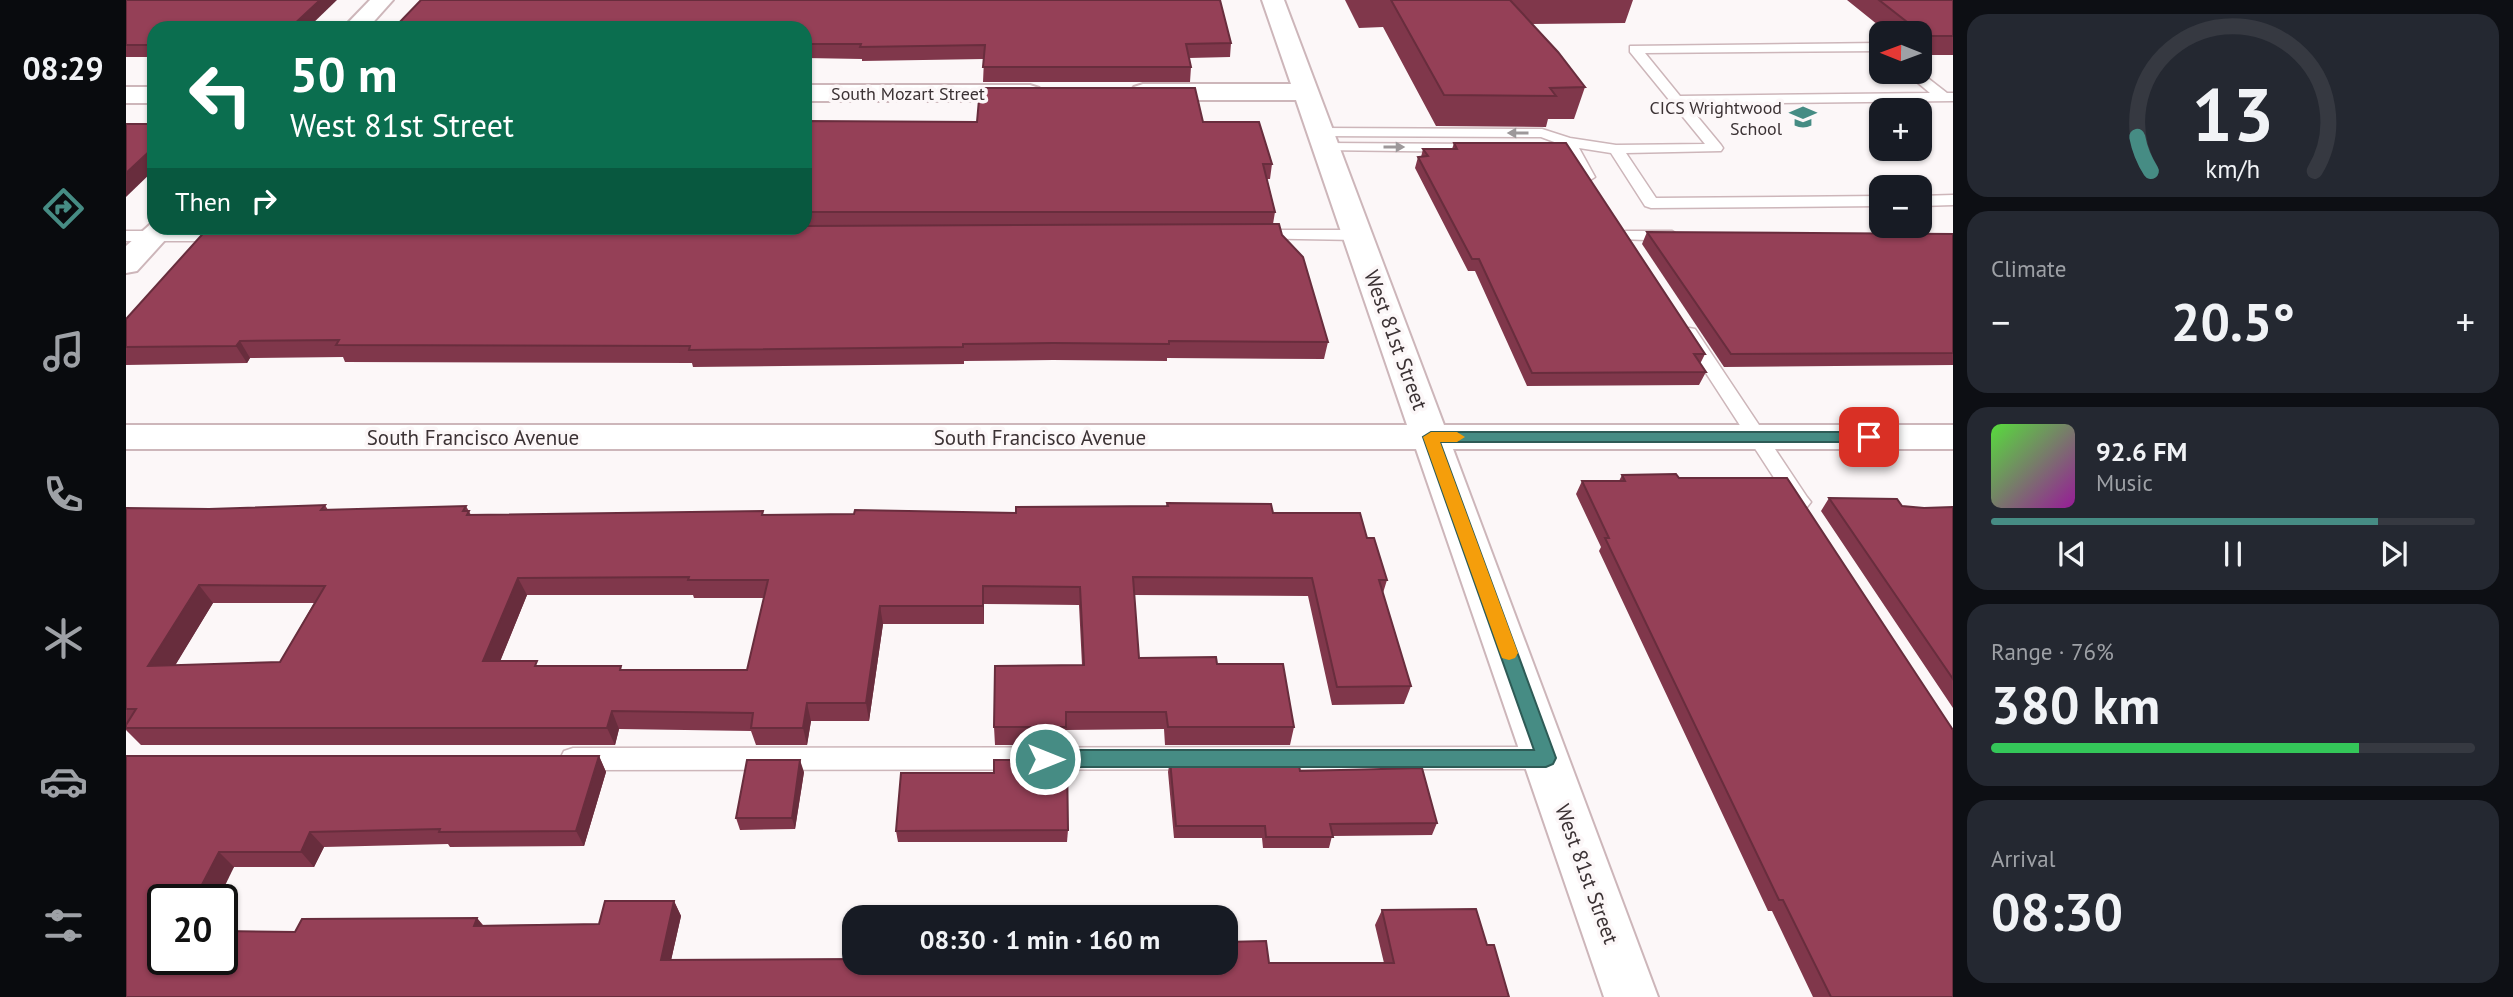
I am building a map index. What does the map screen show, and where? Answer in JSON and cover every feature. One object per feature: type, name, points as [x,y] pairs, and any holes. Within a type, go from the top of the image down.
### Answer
[{"type":"street","points":[[362,21],[382,0]]},
{"type":"street","name":"West 81st Street","points":[[1273,0],[1631,997]]},
{"type":"street","points":[[1124,92],[1305,92]]},
{"type":"street","name":"South Mozart Street","points":[[812,93],[1055,93]]},
{"type":"street","points":[[126,95],[147,95]]},
{"type":"street","points":[[126,264],[147,233]]},
{"type":"street","name":"South Francisco Avenue","points":[[126,438],[1953,437]]},
{"type":"lane","points":[[1323,140],[1542,133],[1568,142],[1616,149],[1716,148],[1634,49],[1869,47]]},
{"type":"lane","points":[[1930,84],[1949,97]]},
{"type":"lane","points":[[1676,100],[1949,97]]},
{"type":"lane","points":[[1323,140],[1505,148]]},
{"type":"lane","points":[[1545,149],[1558,149],[1568,142]]},
{"type":"lane","points":[[1568,142],[1598,193]]},
{"type":"lane","points":[[1616,149],[1651,203],[1869,201]]},
{"type":"lane","points":[[1932,201],[1953,200]]},
{"type":"lane","points":[[1612,214],[1641,259]]},
{"type":"lane","points":[[212,235],[245,236]]},
{"type":"lane","points":[[1236,235],[1358,235]]},
{"type":"lane","points":[[1626,236],[1694,236]]},
{"type":"lane","points":[[1678,316],[1810,516]]},
{"type":"lane","points":[[544,759],[1546,758]]},
{"type":"building","points":[[126,0],[320,0],[298,21],[147,21],[147,45],[126,45]]},
{"type":"building","points":[[421,0],[1220,0],[1231,43],[1186,44],[1191,67],[983,67],[985,45],[860,47],[861,44],[812,44],[812,21],[401,21]]},
{"type":"building","points":[[1391,0],[1510,0],[1558,52],[1585,87],[1550,88],[1556,96],[1444,95]]},
{"type":"building","points":[[1879,0],[1953,0],[1953,36],[1932,36],[1932,21],[1906,21]]},
{"type":"building","points":[[980,88],[1195,88],[1203,122],[1259,122],[1272,164],[1263,164],[1275,212],[812,212],[812,121],[977,122]]},
{"type":"building","points":[[126,124],[147,124],[147,154],[126,173]]},
{"type":"building","points":[[1454,143],[1566,143],[1705,354],[1694,354],[1706,372],[1532,373],[1479,259],[1472,259],[1418,157],[1428,156],[1423,149],[1457,149]]},
{"type":"building","points":[[1279,224],[1282,235],[1303,257],[1328,342],[1169,341],[1169,344],[963,344],[963,347],[689,350],[690,346],[336,345],[339,340],[240,341],[236,346],[126,347],[126,319],[202,235],[812,235],[812,226]]},
{"type":"building","points":[[1647,232],[1869,233],[1869,238],[1932,238],[1932,234],[1953,234],[1953,353],[1731,354]]},
{"type":"building","points":[[1676,474],[1679,478],[1787,478],[1953,730],[1953,997],[1831,997],[1783,900],[1779,900],[1605,538],[1609,538],[1582,481],[1625,481],[1622,475]]},
{"type":"building","points":[[1829,498],[1897,499],[1902,506],[1953,507],[1953,679]]},
{"type":"building","points":[[1167,503],[1271,504],[1273,513],[1360,513],[1367,538],[1374,538],[1387,580],[1379,580],[1411,686],[1337,687],[1312,578],[1133,577],[1139,658],[1216,657],[1217,664],[1283,664],[1294,727],[1168,727],[1166,712],[1066,712],[1066,727],[994,727],[995,666],[1084,665],[1080,587],[983,586],[983,606],[880,606],[866,703],[807,703],[803,728],[751,728],[753,713],[612,711],[607,728],[126,728],[136,709],[126,709],[126,508],[209,509],[325,505],[321,510],[466,506],[463,511],[469,511],[467,515],[763,511],[762,515],[854,514],[855,510],[1016,513],[1016,507],[1168,506]],"holes":[[[689,577],[688,580],[768,580],[747,670],[620,670],[621,666],[535,666],[537,661],[483,661],[518,578]],[[199,585],[325,586],[280,662],[148,666]]]},
{"type":"building","points":[[126,756],[599,756],[576,831],[439,832],[440,829],[310,832],[301,852],[219,852],[202,884],[147,884],[147,975],[238,975],[238,931],[295,932],[302,919],[477,918],[474,926],[599,924],[605,901],[674,901],[661,960],[842,959],[842,975],[1238,975],[1238,942],[1266,941],[1269,963],[1394,963],[1382,910],[1476,909],[1487,945],[1494,945],[1509,997],[126,997]]},
{"type":"building","points":[[747,760],[800,760],[792,818],[736,818]]},
{"type":"building","points":[[994,760],[1067,760],[1068,830],[896,831],[901,773],[994,773]]},
{"type":"building","points":[[1170,760],[1298,760],[1300,771],[1422,768],[1437,823],[1330,824],[1333,837],[1266,837],[1265,826],[1176,826]]},
{"type":"slow traffic","points":[[1457,437],[1431,437],[1509,653]]},
{"type":"place","name":"CICS Wrightwood School","points":[[1803,117]]},
{"type":"route","points":[[1045,759],[1546,758],[1431,437],[1869,437]]}]
